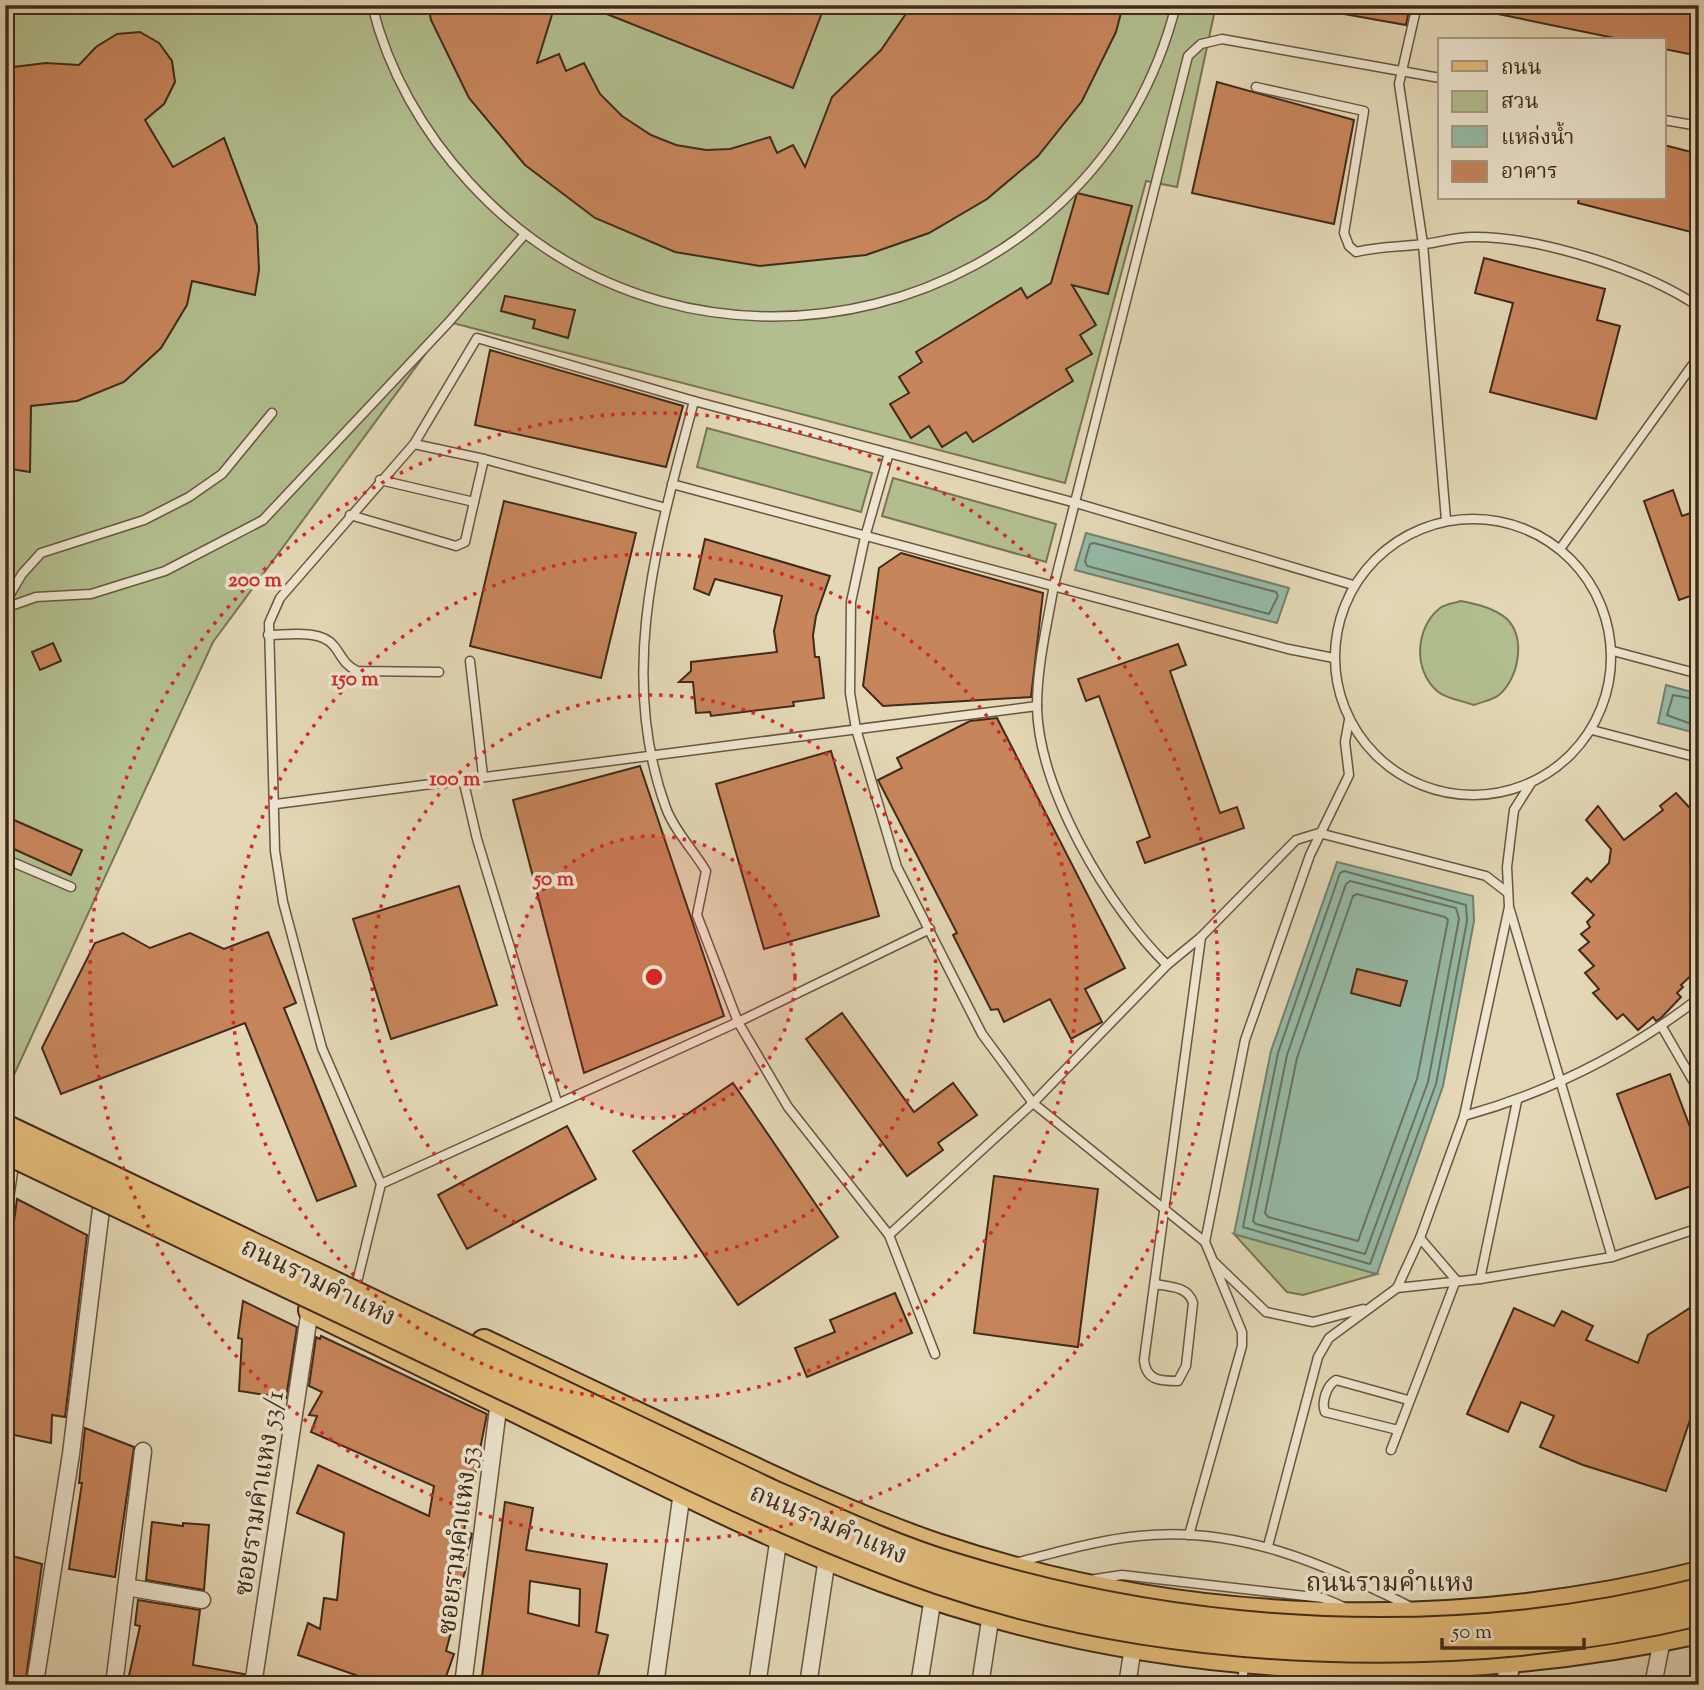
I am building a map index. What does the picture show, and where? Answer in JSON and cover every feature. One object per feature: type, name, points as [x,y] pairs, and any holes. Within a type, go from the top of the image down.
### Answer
[{"type":"main road","name":"ถนนรามคำแหง","points":[[5,1115],[757,1472],[936,1546],[1002,1566],[1082,1585],[1200,1603],[1356,1615],[1426,1614],[1571,1602],[1699,1574]]},
{"type":"main road","name":"ถนนรามคำแหง","points":[[5,1127],[771,1492],[872,1536],[951,1565],[1016,1583],[1127,1608],[1305,1628],[1401,1629],[1580,1615],[1699,1591]]},
{"type":"main road","name":"ถนนรามคำแหง","points":[[7,1159],[101,1209],[682,1492],[827,1558],[933,1597],[991,1614],[1243,1674],[1382,1670],[1508,1674],[1699,1631]]},
{"type":"main road","name":"ถนนรามคำแหง","points":[[7,1159],[770,1515],[933,1579],[1024,1605],[1125,1627],[1220,1640],[1305,1648],[1403,1650],[1501,1645],[1584,1636],[1699,1613]]},
{"type":"main road","points":[[610,1456],[629,1410]]},
{"type":"main road","points":[[652,1477],[671,1431]]},
{"type":"main road","points":[[741,1519],[757,1472]]},
{"type":"main road","points":[[784,1538],[806,1493]]},
{"type":"main road","points":[[1635,1589],[1655,1641]]},
{"type":"street","points":[[5,1198],[7,1159]]},
{"type":"street","points":[[40,1684],[101,1209]]},
{"type":"street","name":"ซอยรามคำแหง 53/1","points":[[253,1685],[310,1309]]},
{"type":"street","name":"ซอยรามคำแหง 53","points":[[463,1685],[499,1401]]},
{"type":"street","points":[[114,1685],[143,1451]]},
{"type":"street","points":[[655,1685],[682,1492]]},
{"type":"street","points":[[757,1685],[784,1538]]},
{"type":"street","points":[[808,1685],[827,1558]]},
{"type":"street","points":[[126,1587],[202,1600]]},
{"type":"street","points":[[919,1685],[933,1597]]},
{"type":"street","points":[[980,1685],[991,1614]]},
{"type":"street","points":[[1653,1685],[1655,1641]]},
{"type":"street","points":[[1127,1685],[1133,1647]]},
{"type":"lane","points":[[372,5],[394,71],[419,118],[449,161],[485,200],[525,234],[588,273],[645,296],[729,315],[803,317],[876,305],[946,281],[1010,245],[1067,198],[1107,151],[1152,78],[1176,5]]},
{"type":"lane","points":[[1418,5],[1399,84],[1423,244],[1446,520]]},
{"type":"lane","points":[[1167,965],[1141,939],[1119,910],[1077,838],[1048,766],[1037,706],[1041,656],[1054,585],[1188,56],[1201,44],[1222,39],[1438,78]]},
{"type":"lane","points":[[1256,87],[1364,111],[1345,239],[1356,252],[1383,245],[1423,244],[1472,237],[1542,246],[1596,260],[1684,297],[1699,307]]},
{"type":"lane","points":[[1666,120],[1699,126]]},
{"type":"lane","points":[[5,605],[36,597],[91,594],[166,571],[263,520],[449,322],[525,234]]},
{"type":"lane","points":[[357,1282],[381,1184],[322,1048],[299,972],[275,851],[276,804],[269,623],[280,598],[414,444],[477,338],[694,401],[1076,503],[1353,585]]},
{"type":"lane","points":[[1560,549],[1699,356]]},
{"type":"lane","points":[[694,401],[655,549],[643,629],[643,696],[653,757],[667,810],[706,870],[697,915],[738,1023],[788,1107],[889,1235],[936,1354]]},
{"type":"lane","points":[[5,605],[22,574],[41,553],[145,520],[189,497],[222,474],[272,413]]},
{"type":"lane","points":[[414,444],[484,459],[666,508]]},
{"type":"lane","points":[[889,453],[865,537],[851,614],[850,693],[856,729],[897,867],[982,1034],[1033,1102],[1205,1242],[1213,1261],[1242,1332],[1242,1346],[1189,1535]]},
{"type":"lane","points":[[350,515],[460,545],[467,538],[484,459]]},
{"type":"lane","points":[[380,480],[474,502]]},
{"type":"lane","points":[[672,484],[1288,649],[1334,658]]},
{"type":"lane","points":[[1486,518],[1526,528],[1560,549],[1587,578],[1605,612],[1612,651],[1608,692],[1592,730],[1571,756],[1531,783],[1473,796],[1433,790],[1398,773],[1367,747],[1349,720],[1338,690],[1334,658],[1338,620],[1353,585],[1388,547],[1409,533],[1446,520],[1486,518]]},
{"type":"lane","points":[[268,635],[323,638],[334,645],[346,666],[357,671],[439,672]]},
{"type":"lane","points":[[1612,651],[1699,674]]},
{"type":"lane","points":[[471,661],[483,776]]},
{"type":"lane","points":[[276,804],[1037,706]]},
{"type":"lane","points":[[1205,1242],[1245,1040],[1319,833],[1349,775],[1345,742],[1349,720]]},
{"type":"lane","points":[[1592,730],[1699,758]]},
{"type":"lane","points":[[463,779],[477,839],[557,1102]]},
{"type":"lane","points":[[1531,783],[1514,810],[1509,907],[1612,1257]]},
{"type":"lane","points":[[889,1235],[1033,1102],[1167,965],[1201,937],[1296,840],[1319,833],[1486,876],[1508,893]]},
{"type":"lane","points":[[5,859],[71,887]]},
{"type":"lane","points":[[1397,1287],[1420,1238],[1464,1116],[1509,907]]},
{"type":"lane","points":[[381,1184],[557,1102],[738,1023],[930,929]]},
{"type":"lane","points":[[1155,1284],[1182,1290],[1191,1296],[1193,1303],[1186,1366],[1178,1381],[1158,1380],[1144,1366],[1201,937]]},
{"type":"lane","points":[[1464,1116],[1517,1101],[1602,1062],[1662,1027],[1699,998]]},
{"type":"lane","points":[[1662,1027],[1699,1091]]},
{"type":"lane","points":[[1480,1279],[1517,1101]]},
{"type":"lane","points":[[1268,1546],[1318,1357],[1329,1338],[1366,1309],[1397,1287],[1480,1279],[1612,1257],[1699,1228]]},
{"type":"lane","points":[[1420,1238],[1456,1280]]},
{"type":"lane","points":[[1213,1261],[1266,1312],[1313,1322],[1366,1309]]},
{"type":"lane","points":[[1391,1450],[1456,1280]]},
{"type":"lane","points":[[1398,1430],[1325,1412],[1323,1405],[1326,1395],[1336,1380],[1408,1400]]},
{"type":"lane","points":[[1002,1566],[1113,1539],[1189,1535],[1268,1546],[1331,1568],[1426,1614]]},
{"type":"green space","points":[[5,5],[1216,5],[1177,187],[1146,181],[1065,483],[449,322],[213,642],[7,1090]]},
{"type":"green space","points":[[707,428],[872,473],[861,512],[697,467]]},
{"type":"green space","points":[[893,478],[1056,524],[1046,562],[882,516]]},
{"type":"green space","points":[[1461,601],[1491,609],[1502,615],[1517,636],[1518,658],[1506,688],[1496,697],[1474,705],[1437,691],[1429,682],[1421,661],[1422,638],[1432,616],[1442,607]]},
{"type":"green space","points":[[1234,1234],[1377,1274],[1303,1295],[1287,1292]]},
{"type":"water","points":[[1086,533],[1289,588],[1277,623],[1075,570]]},
{"type":"water","points":[[1666,685],[1699,694],[1699,734],[1658,723]]},
{"type":"water","points":[[1337,862],[1473,896],[1474,921],[1443,1086],[1377,1274],[1234,1234],[1271,1051]]},
{"type":"building","points":[[428,5],[555,5],[537,63],[559,54],[566,71],[584,63],[600,94],[622,116],[651,135],[676,145],[706,150],[730,149],[770,137],[777,153],[793,145],[805,167],[832,97],[881,50],[912,5],[1123,5],[1116,32],[1082,101],[1038,156],[987,199],[929,233],[866,255],[760,266],[675,252],[595,218],[525,165],[469,98],[431,20]]},
{"type":"building","points":[[584,5],[825,5],[793,88]]},
{"type":"building","points":[[1339,5],[1410,5],[1406,25],[1338,13]]},
{"type":"building","points":[[1489,5],[1699,5],[1699,56],[1666,49],[1666,38],[1614,38],[1488,12]]},
{"type":"building","points":[[140,32],[159,43],[172,61],[175,82],[164,104],[145,120],[173,167],[224,138],[257,226],[259,270],[255,295],[192,281],[187,305],[161,348],[124,382],[77,401],[31,406],[30,472],[5,468],[5,68],[46,63],[79,65],[96,47],[117,34]]},
{"type":"building","points":[[1217,82],[1354,120],[1334,224],[1192,193]]},
{"type":"building","points":[[1666,146],[1699,154],[1699,234],[1578,203],[1579,200],[1666,200]]},
{"type":"building","points":[[1077,193],[1132,206],[1108,294],[1072,285],[1096,325],[1080,335],[1092,354],[1066,369],[1073,381],[973,442],[966,432],[942,447],[929,426],[911,438],[890,404],[909,393],[899,377],[922,362],[916,352],[1021,288],[1027,298],[1051,283]]},
{"type":"building","points":[[1484,258],[1605,289],[1597,320],[1620,326],[1596,419],[1490,392],[1513,303],[1475,293]]},
{"type":"building","points":[[505,296],[575,310],[568,338],[533,328],[535,320],[501,311]]},
{"type":"building","points":[[490,350],[683,406],[666,467],[475,425]]},
{"type":"building","points":[[1673,490],[1682,516],[1699,510],[1699,593],[1679,600],[1644,501]]},
{"type":"building","points":[[504,501],[636,533],[601,678],[470,646]]},
{"type":"building","points":[[705,539],[830,576],[816,616],[813,635],[815,657],[819,657],[824,698],[793,702],[794,706],[711,716],[710,712],[696,713],[693,682],[679,682],[691,671],[691,662],[777,652],[774,631],[782,596],[715,579],[709,595],[694,589]]},
{"type":"building","points":[[901,553],[1043,593],[1031,697],[883,706],[863,686],[879,568]]},
{"type":"building","points":[[53,643],[61,661],[40,670],[32,652]]},
{"type":"building","points":[[1178,644],[1186,665],[1170,671],[1220,813],[1237,807],[1244,828],[1145,863],[1137,842],[1150,837],[1099,696],[1086,701],[1078,679]]},
{"type":"building","points":[[997,718],[1125,968],[1085,989],[1102,1022],[1071,1039],[1050,999],[1004,1022],[998,1009],[991,1010],[953,935],[957,933],[878,780],[902,768],[897,758],[970,721]]},
{"type":"building","points":[[831,751],[879,916],[764,949],[716,784]]},
{"type":"building","points":[[640,766],[724,1016],[584,1073],[513,800]]},
{"type":"building","points":[[1676,793],[1699,818],[1699,968],[1681,985],[1683,987],[1677,993],[1681,997],[1661,1018],[1656,1021],[1653,1017],[1638,1030],[1623,1014],[1617,1019],[1593,993],[1599,989],[1585,973],[1594,966],[1579,950],[1589,942],[1581,934],[1590,927],[1587,922],[1594,915],[1572,893],[1587,878],[1591,882],[1609,863],[1611,849],[1586,820],[1598,806],[1624,840],[1663,810],[1660,806]]},
{"type":"building","points":[[5,816],[82,850],[71,875],[5,845]]},
{"type":"building","points":[[459,886],[497,1005],[391,1039],[353,919]]},
{"type":"building","points":[[268,932],[296,1003],[284,1008],[356,1186],[317,1201],[245,1023],[61,1094],[42,1048],[95,943],[123,933],[150,948],[190,933],[224,949]]},
{"type":"building","points":[[1357,969],[1407,981],[1400,1006],[1351,993]]},
{"type":"building","points":[[842,1013],[914,1112],[953,1083],[977,1115],[938,1143],[943,1150],[907,1176],[806,1039]]},
{"type":"building","points":[[1670,1074],[1699,1151],[1699,1183],[1656,1199],[1617,1094]]},
{"type":"building","points":[[733,1083],[838,1237],[738,1305],[633,1151]]},
{"type":"building","points":[[567,1126],[596,1179],[467,1249],[438,1195]]},
{"type":"building","points":[[994,1176],[1098,1189],[1078,1347],[974,1333]]},
{"type":"building","points":[[17,1199],[87,1235],[65,1417],[52,1415],[51,1443],[5,1433],[5,1288]]},
{"type":"building","points":[[895,1293],[912,1333],[807,1377],[795,1348],[835,1332],[830,1320]]},
{"type":"building","points":[[243,1301],[297,1327],[286,1398],[239,1391],[242,1339],[238,1338]]},
{"type":"building","points":[[1699,1302],[1699,1393],[1666,1491],[1583,1465],[1540,1447],[1554,1416],[1521,1402],[1508,1432],[1467,1414],[1514,1308],[1554,1326],[1562,1311],[1593,1326],[1586,1340],[1638,1363],[1648,1335]]},
{"type":"building","points":[[321,1336],[487,1414],[464,1530],[472,1534],[446,1651],[454,1654],[443,1685],[371,1685],[373,1681],[298,1655],[308,1623],[320,1629],[324,1598],[337,1600],[344,1533],[297,1513],[318,1465],[429,1516],[434,1486],[311,1432],[317,1416],[309,1415],[322,1392],[309,1386],[316,1337],[320,1339]]},
{"type":"building","points":[[85,1428],[134,1447],[115,1577],[69,1569],[82,1483],[79,1483]]},
{"type":"building","points":[[505,1502],[533,1508],[526,1550],[607,1564],[596,1632],[608,1635],[596,1685],[531,1685],[482,1676]],"holes":[[[530,1581],[580,1589],[579,1626],[528,1613]]]},
{"type":"building","points":[[152,1522],[183,1526],[183,1523],[209,1525],[204,1590],[146,1580]]},
{"type":"building","points":[[5,1554],[42,1564],[25,1685],[5,1685],[8,1606],[5,1606]]},
{"type":"building","points":[[138,1600],[200,1610],[193,1665],[244,1674],[243,1685],[127,1685],[140,1626],[135,1625]]}]
